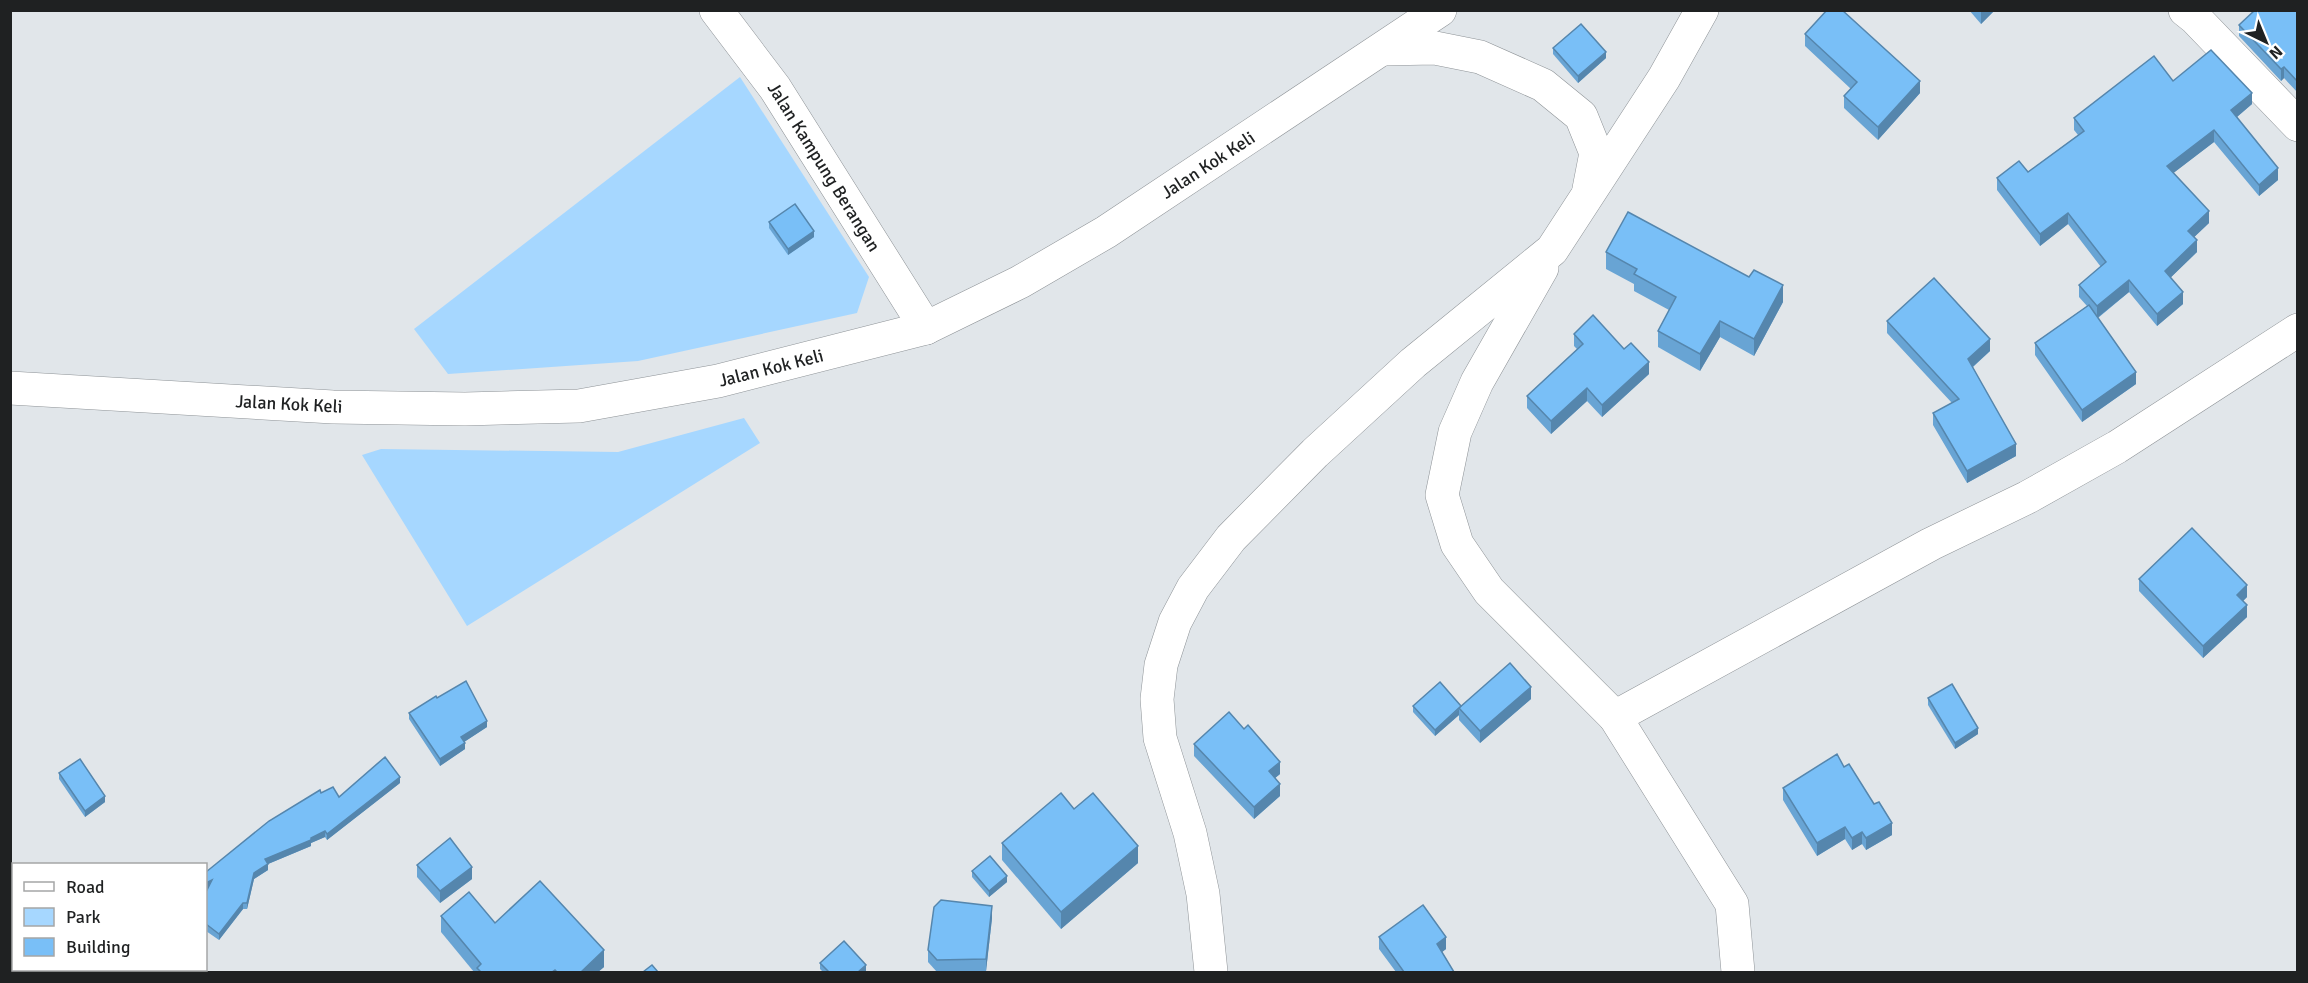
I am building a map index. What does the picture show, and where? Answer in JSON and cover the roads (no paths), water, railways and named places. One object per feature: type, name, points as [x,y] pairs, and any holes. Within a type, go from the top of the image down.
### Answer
[{"type":"street","name":"Jalan Kampung Berangan","points":[[716,10],[776,88],[926,328]]},
{"type":"street","name":"Jalan Kok Keli","points":[[10,388],[333,407],[465,409],[579,406],[718,381],[926,328],[1020,282],[1106,232],[1440,10]]},
{"type":"street","points":[[1702,10],[1664,78],[1552,250],[1477,382],[1455,432],[1442,495],[1456,544],[1489,591],[1615,717],[1732,904],[1738,972]]},
{"type":"street","points":[[2185,10],[2298,125]]},
{"type":"street","points":[[1383,49],[1436,48],[1480,57],[1543,85],[1581,116],[1596,153],[1588,196]]},
{"type":"street","points":[[1211,972],[1203,894],[1190,833],[1160,738],[1157,699],[1161,666],[1175,622],[1193,588],[1231,538],[1315,453],[1413,363],[1552,250]]},
{"type":"street","points":[[1615,717],[1931,544],[2028,496],[2117,447],[2298,330]]}]
